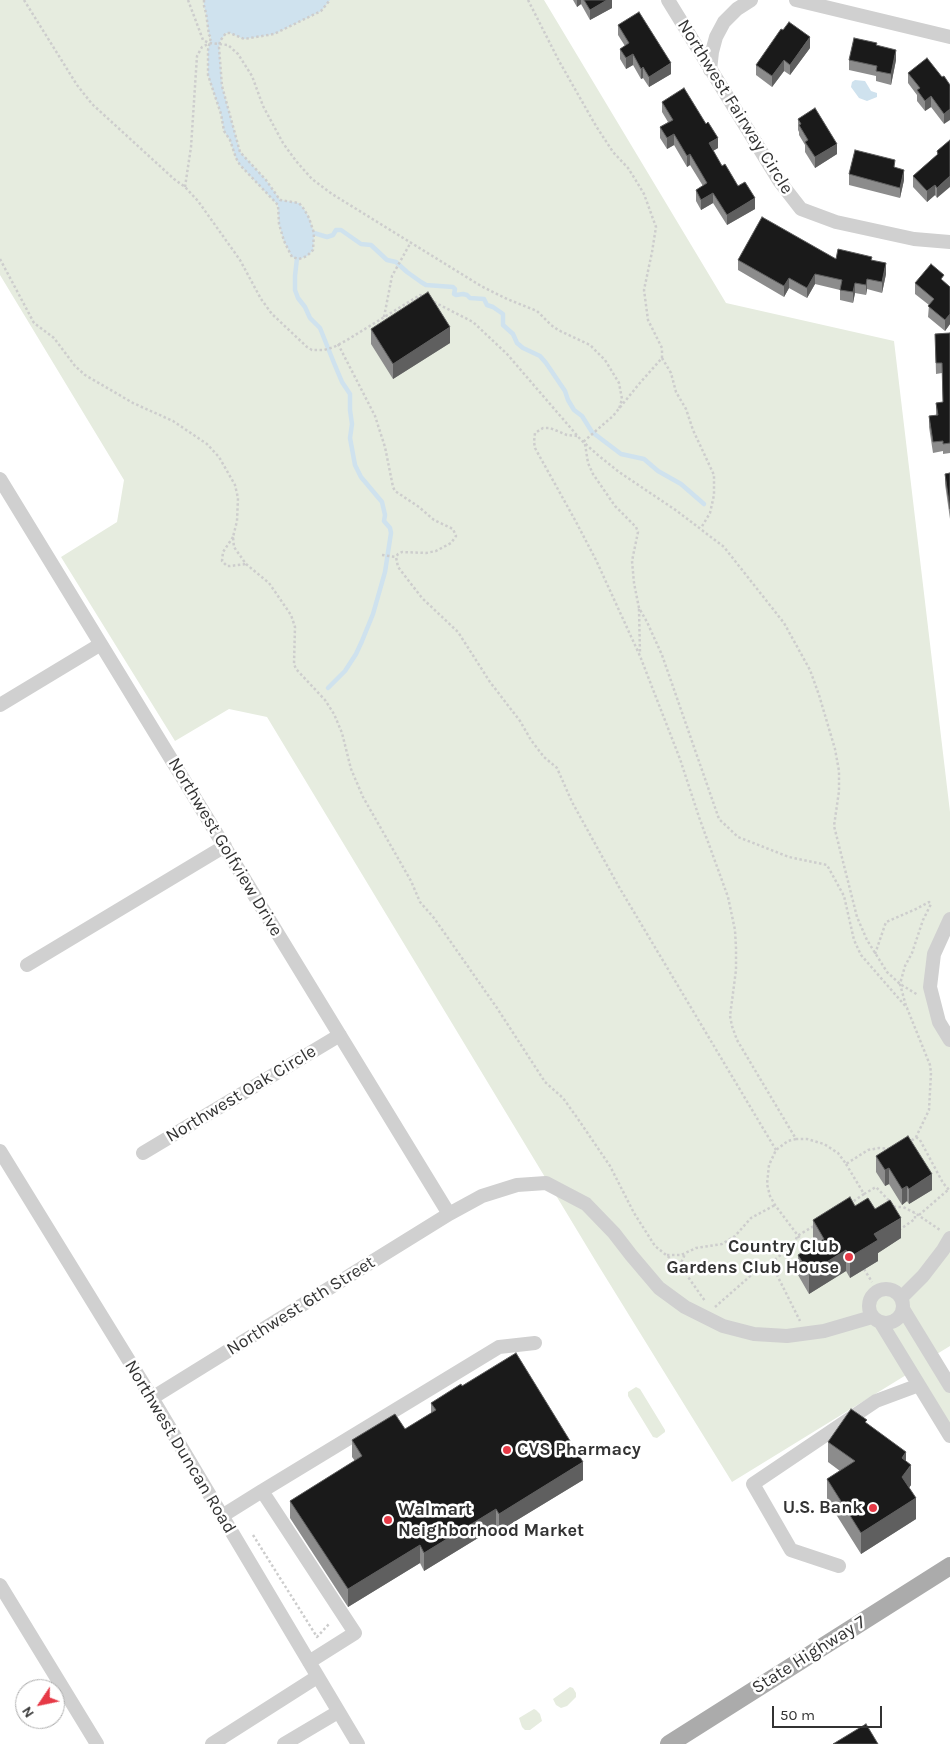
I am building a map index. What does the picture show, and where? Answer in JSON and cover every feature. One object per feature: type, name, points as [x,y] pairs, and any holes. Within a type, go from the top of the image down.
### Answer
[{"type":"main road","name":"State Highway 7","points":[[669,1744],[690,1739],[950,1566]]},
{"type":"street","name":"Northwest Fairway Circle","points":[[668,0],[780,182],[801,209],[836,222],[914,239],[950,242]]},
{"type":"street","points":[[710,70],[716,37],[724,22],[737,9],[750,0]]},
{"type":"street","points":[[796,0],[950,37]]},
{"type":"street","name":"Northwest Golfview Drive","points":[[0,479],[449,1214]]},
{"type":"street","points":[[0,704],[101,644]]},
{"type":"street","points":[[27,965],[225,846]]},
{"type":"street","points":[[950,919],[934,954],[930,987],[939,1022],[950,1040]]},
{"type":"street","name":"Northwest Oak Circle","points":[[143,1153],[340,1036]]},
{"type":"street","name":"Northwest Duncan Road","points":[[1,1154],[152,1398],[358,1744]]},
{"type":"street","name":"Northwest 6th Street","points":[[152,1398],[449,1214],[482,1196],[517,1185],[546,1183],[586,1204],[614,1233],[659,1288],[684,1308],[723,1326],[754,1334],[787,1336],[824,1331],[877,1320]]},
{"type":"street","points":[[877,1320],[893,1322],[901,1314],[902,1304],[943,1250],[947,1235]]},
{"type":"street","points":[[950,1386],[893,1290],[874,1287],[868,1306],[919,1384],[950,1436]]},
{"type":"street","points":[[222,1516],[499,1347],[535,1343]]},
{"type":"street","points":[[839,1566],[791,1550],[753,1484],[876,1401],[919,1384]]},
{"type":"street","points":[[262,1491],[355,1633],[309,1662]]},
{"type":"street","points":[[0,1585],[97,1744]]},
{"type":"street","points":[[212,1744],[317,1677]]},
{"type":"street","points":[[284,1744],[338,1712]]},
{"type":"path","points":[[24,0],[77,85],[92,104],[185,187],[198,201],[228,243],[272,314],[307,347],[312,350],[324,350],[334,346],[420,295],[473,322],[508,354],[584,443],[619,472],[700,528],[724,547],[784,623],[810,670],[820,695],[838,764],[839,791],[834,826],[857,917],[867,940],[887,972],[914,994],[933,1001]]},
{"type":"path","points":[[188,0],[202,40],[202,48]]},
{"type":"path","points":[[204,0],[209,35],[211,36],[208,74],[221,114],[224,131],[230,140],[240,165],[278,205],[279,224],[284,240],[292,257],[299,259],[307,256],[313,250],[314,234],[309,218],[298,203],[280,200],[266,180],[240,152],[222,86],[220,44],[222,37],[226,33],[244,40],[281,31],[321,11],[330,0]]},
{"type":"path","points":[[528,0],[596,126],[613,152],[628,168],[644,194],[656,227],[644,290],[648,320],[662,348],[662,358],[671,372],[676,392],[686,409],[693,430],[714,475],[714,495],[710,513],[700,528]]},
{"type":"path","points":[[202,40],[209,43],[228,45],[233,48],[252,76],[263,106],[283,143],[302,169],[319,185],[496,294],[537,311],[558,330],[590,344],[605,360],[619,383],[622,399],[620,409]]},
{"type":"path","points":[[185,187],[197,56],[202,48],[209,43]]},
{"type":"path","points":[[384,317],[392,276],[411,242]]},
{"type":"path","points":[[0,259],[34,323],[54,338],[75,366],[85,375],[133,403],[173,420],[206,444],[219,457],[235,485],[238,498],[238,521],[233,537],[223,552],[222,561],[227,566],[246,564]]},
{"type":"path","points":[[338,344],[375,416],[395,491],[434,520],[449,526],[453,529],[456,536],[451,543],[436,551],[426,553],[402,552],[396,557]]},
{"type":"path","points":[[640,656],[639,608],[632,561],[638,532],[592,474],[584,443],[587,438],[620,409],[662,358]]},
{"type":"path","points":[[578,436],[567,435],[550,428],[543,428],[535,433],[535,448],[592,552],[640,656],[680,759],[731,909],[736,948],[736,970],[730,1016],[732,1026],[737,1040],[796,1139]]},
{"type":"path","points":[[233,537],[234,547],[246,564],[269,583],[291,615],[295,627],[294,664],[296,669],[325,700],[334,714],[342,733],[357,784],[371,813],[411,881],[420,902],[434,918],[502,1015],[545,1082],[563,1098],[574,1112],[610,1166],[634,1213],[655,1246],[681,1267],[705,1301],[714,1308],[764,1264],[771,1263],[794,1243],[797,1236],[814,1226]]},
{"type":"path","points":[[382,554],[396,557]]},
{"type":"path","points":[[396,557],[402,574],[422,598],[458,632],[490,682],[520,721],[531,740],[544,757],[557,768],[572,802],[619,887],[776,1150]]},
{"type":"path","points":[[639,608],[662,655],[719,819],[738,837],[789,857],[827,865],[844,896],[854,940],[861,955],[907,1008]]},
{"type":"path","points":[[875,954],[886,922],[916,910],[929,902],[931,904],[905,966],[900,984],[907,1008],[930,1065],[931,1074],[929,1110],[916,1137],[908,1144]]},
{"type":"path","points":[[916,1137],[920,1140],[949,1190],[918,1216]]},
{"type":"path","points":[[811,1249],[797,1236],[770,1196],[767,1174],[776,1150],[788,1141],[796,1139],[807,1139],[824,1144],[838,1154],[846,1164],[864,1194]]},
{"type":"path","points":[[846,1164],[868,1150],[879,1148],[898,1149]]},
{"type":"path","points":[[847,1205],[876,1187],[894,1207],[903,1207],[915,1213],[947,1235]]},
{"type":"path","points":[[667,1255],[676,1256],[696,1248],[722,1244],[735,1236],[751,1218],[775,1205]]},
{"type":"path","points":[[896,1232],[915,1219],[915,1213]]},
{"type":"path","points":[[799,1262],[801,1251],[805,1245]]},
{"type":"path","points":[[681,1267],[681,1262],[686,1253]]},
{"type":"path","points":[[771,1263],[806,1333]]},
{"type":"path","points":[[864,1269],[874,1287]]},
{"type":"path","points":[[253,1535],[317,1637],[329,1624]]},
{"type":"shaded area","points":[[0,0],[544,0],[726,303],[894,341],[950,812],[950,919],[930,987],[950,1040],[950,1346],[932,1357],[950,1383],[950,1433],[911,1372],[732,1482],[595,1260],[267,717],[229,709],[175,741],[61,557],[117,522],[124,480],[0,275]]},
{"type":"shaded area","points":[[636,1387],[640,1389],[665,1430],[657,1438],[653,1437],[628,1396],[628,1392]]},
{"type":"shaded area","points":[[570,1687],[576,1693],[576,1697],[567,1706],[561,1708],[556,1705],[553,1699]]},
{"type":"shaded area","points":[[534,1709],[540,1714],[542,1721],[530,1730],[525,1730],[519,1718]]},
{"type":"water","points":[[204,0],[330,0],[321,11],[274,34],[244,39],[226,33],[220,41],[219,47],[222,86],[240,152],[266,180],[280,200],[299,203],[304,209],[314,233],[313,250],[307,256],[299,259],[292,257],[284,241],[279,224],[278,205],[240,165],[230,140],[224,131],[221,114],[208,75],[208,50],[211,37],[209,35]]},
{"type":"water","points":[[855,80],[865,81],[871,91],[877,93],[877,97],[867,101],[859,98],[851,87],[852,82]]},
{"type":"building","points":[[584,0],[607,0],[590,10]]},
{"type":"building","points":[[639,12],[671,63],[649,77],[643,67],[641,69],[633,54],[626,58],[620,49],[629,43],[618,25]]},
{"type":"building","points":[[789,22],[810,37],[790,65],[784,60],[772,76],[756,65],[781,29],[783,30]]},
{"type":"building","points":[[854,38],[877,43],[876,45],[896,50],[891,74],[876,71],[877,66],[849,60]]},
{"type":"building","points":[[927,58],[950,85],[950,109],[944,114],[931,96],[925,101],[917,90],[920,88],[908,73]]},
{"type":"building","points":[[684,88],[706,124],[708,122],[718,138],[709,143],[722,166],[725,164],[738,186],[745,182],[755,198],[727,215],[713,193],[701,200],[696,190],[707,183],[690,154],[687,156],[674,134],[667,138],[660,127],[673,120],[662,102]]},
{"type":"building","points":[[815,108],[837,144],[815,157],[805,142],[808,140],[799,125],[801,124],[798,119]]},
{"type":"building","points":[[950,140],[950,176],[937,188],[935,185],[927,191],[913,176],[938,154],[937,151]]},
{"type":"building","points":[[855,150],[895,160],[894,167],[904,170],[900,188],[849,174]]},
{"type":"building","points":[[762,217],[836,259],[838,249],[872,257],[871,260],[886,263],[882,282],[867,279],[866,285],[855,283],[853,292],[840,290],[842,280],[815,274],[807,288],[789,278],[784,286],[738,260]]},
{"type":"building","points":[[931,264],[944,275],[941,279],[950,287],[950,314],[945,320],[928,306],[934,299],[915,283]]},
{"type":"building","points":[[428,292],[450,327],[393,364],[371,329]]},
{"type":"building","points":[[950,333],[950,443],[943,444],[943,441],[933,442],[929,416],[938,415],[936,403],[943,402],[942,363],[936,363],[935,334]]},
{"type":"building","points":[[950,473],[950,509],[945,474]]},
{"type":"building","points":[[908,1136],[932,1174],[909,1189],[907,1186],[902,1189],[889,1168],[885,1170],[876,1156]]},
{"type":"building","points":[[850,1197],[855,1206],[868,1198],[875,1209],[890,1200],[901,1218],[874,1234],[878,1240],[850,1257],[846,1250],[809,1273],[798,1255],[824,1239],[813,1220]]},
{"type":"building","points":[[516,1353],[583,1462],[499,1514],[496,1509],[424,1553],[420,1545],[348,1589],[290,1501],[362,1456],[352,1440],[395,1414],[405,1429],[436,1410],[431,1403]]},
{"type":"building","points":[[851,1409],[867,1420],[865,1422],[906,1452],[902,1458],[911,1465],[902,1477],[916,1498],[861,1533],[827,1479],[855,1461],[828,1442]]},
{"type":"building","points":[[866,1724],[878,1744],[833,1744]]},
{"type":"waterway","points":[[314,233],[327,237],[333,235],[336,230],[341,230],[361,244],[371,245],[387,260],[396,262],[426,285],[453,287],[455,289],[454,294],[456,295],[463,294],[470,298],[484,299],[487,305],[503,314],[503,325],[513,334],[517,343],[540,356],[546,363],[565,391],[574,410],[582,416],[592,432],[621,454],[644,459],[658,471],[681,484],[704,504]]},
{"type":"waterway","points":[[297,258],[295,290],[310,318],[320,328],[342,382],[350,394],[352,424],[350,438],[355,465],[361,477],[382,502],[385,515],[384,521],[390,528],[391,533],[385,572],[373,614],[356,654],[345,671],[328,688]]},
{"type":"place","name":"Country Club Gardens Club House","points":[[849,1257]]},
{"type":"place","name":"CVS Pharmacy","points":[[507,1450]]},
{"type":"place","name":"U.S. Bank","points":[[873,1508]]},
{"type":"place","name":"Walmart Neighborhood Market","points":[[388,1520]]}]
